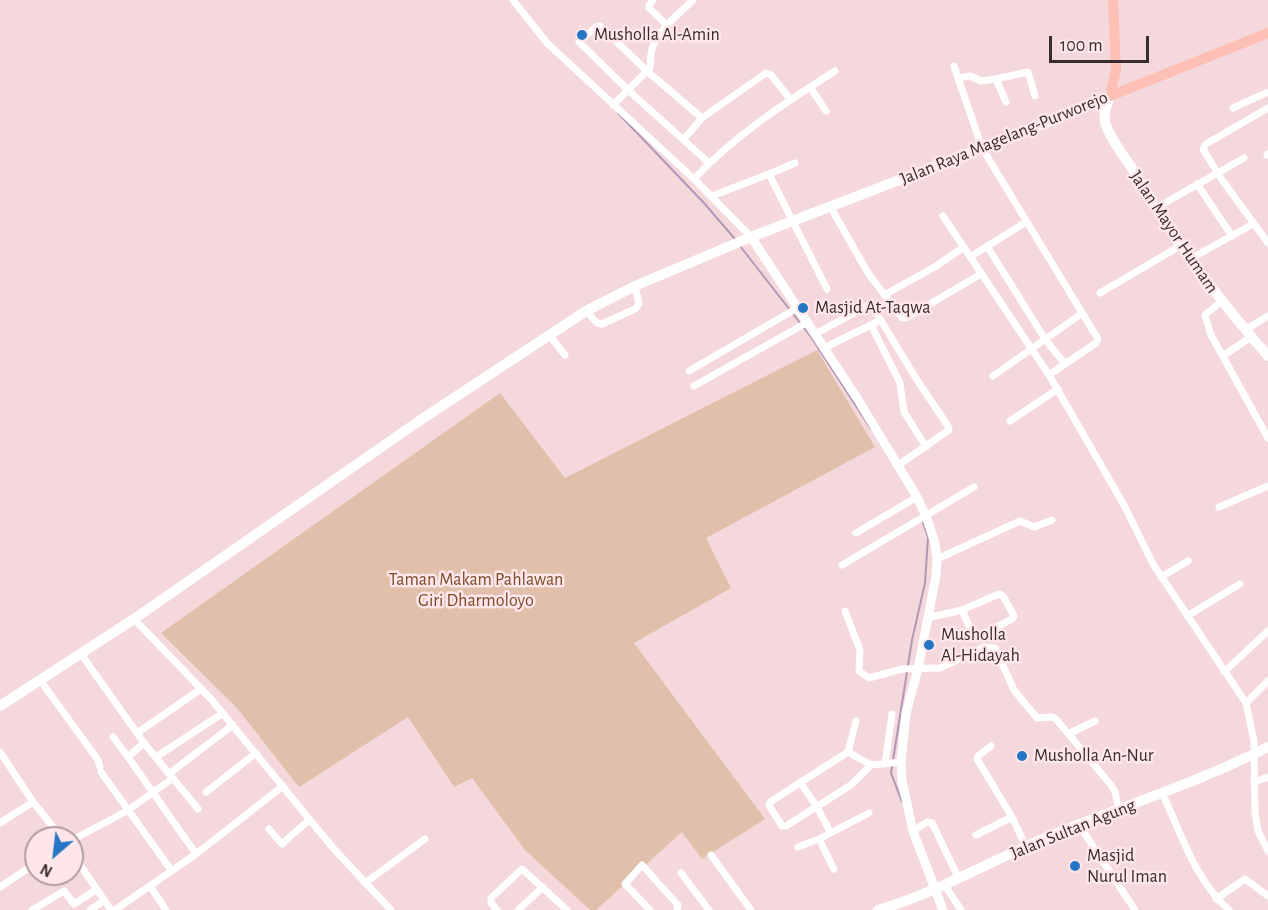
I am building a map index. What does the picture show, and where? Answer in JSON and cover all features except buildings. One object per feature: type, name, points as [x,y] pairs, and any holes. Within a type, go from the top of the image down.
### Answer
[{"type":"main road","points":[[1110,96],[1116,70],[1113,0]]},
{"type":"main road","name":"Jalan Raya Magelang-Purworejo","points":[[0,706],[134,619],[394,438],[586,311],[635,286],[746,240],[1267,35]]},
{"type":"main road","name":"Jalan Mayor Humam","points":[[1110,96],[1104,115],[1107,127],[1156,208],[1180,246],[1221,302],[1268,356]]},
{"type":"main road","name":"Jalan Sultan Agung","points":[[878,910],[960,879],[1026,847],[1079,825],[1163,795],[1268,747]]},
{"type":"street","points":[[513,0],[547,43],[712,196],[746,240],[794,310],[816,334],[897,466],[935,543],[937,559],[936,576],[913,668],[906,713],[894,763]]},
{"type":"street","points":[[653,0],[649,8],[667,25]]},
{"type":"street","points":[[613,105],[651,67],[652,46],[667,25],[693,0]]},
{"type":"street","points":[[702,118],[647,71],[600,26],[579,42],[709,163]]},
{"type":"street","points":[[954,66],[982,148],[1098,341],[1049,375]]},
{"type":"street","points":[[694,179],[748,129],[835,70]]},
{"type":"street","points":[[958,78],[970,76],[981,81],[1027,72],[1035,96]]},
{"type":"street","points":[[684,139],[702,118],[761,75],[768,73],[790,99]]},
{"type":"street","points":[[996,79],[1006,102]]},
{"type":"street","points":[[810,87],[826,111]]},
{"type":"street","points":[[1233,108],[1268,92]]},
{"type":"street","points":[[1268,108],[1206,144],[1203,149],[1268,243]]},
{"type":"street","points":[[1156,208],[1244,158]]},
{"type":"street","points":[[712,196],[795,163]]},
{"type":"street","points":[[769,174],[827,289]]},
{"type":"street","points":[[1197,183],[1232,236]]},
{"type":"street","points":[[831,208],[868,273],[901,318],[906,318],[981,274]]},
{"type":"street","points":[[943,216],[1058,389],[1161,577],[1246,703],[1254,741],[1254,782],[1258,831],[1268,851]]},
{"type":"street","points":[[970,257],[1026,222]]},
{"type":"street","points":[[1190,259],[1253,224]]},
{"type":"street","points":[[987,246],[1045,339],[1065,364]]},
{"type":"street","points":[[1100,293],[1180,246]]},
{"type":"street","points":[[884,294],[933,268],[964,247]]},
{"type":"street","points":[[586,311],[600,324],[635,309],[639,304],[635,286]]},
{"type":"street","points":[[1221,302],[1205,316],[1211,334],[1268,438]]},
{"type":"street","points":[[816,334],[870,304],[949,428],[897,466]]},
{"type":"street","points":[[689,371],[794,310]]},
{"type":"street","points":[[993,376],[1081,314]]},
{"type":"street","points":[[1223,356],[1268,316]]},
{"type":"street","points":[[824,348],[881,320]]},
{"type":"street","points":[[694,386],[805,324]]},
{"type":"street","points":[[871,325],[900,383],[904,412],[926,447]]},
{"type":"street","points":[[549,335],[565,355]]},
{"type":"street","points":[[1010,421],[1058,389]]},
{"type":"street","points":[[1219,507],[1268,486]]},
{"type":"street","points":[[842,566],[974,488]]},
{"type":"street","points":[[856,533],[912,500]]},
{"type":"street","points":[[937,559],[1020,520],[1034,527],[1052,520]]},
{"type":"street","points":[[1161,577],[1188,561]]},
{"type":"street","points":[[1187,616],[1240,584]]},
{"type":"street","points":[[927,618],[962,610],[999,594],[1003,596],[1014,616],[977,637],[973,635],[962,610]]},
{"type":"street","points":[[845,611],[860,650],[858,668],[868,678],[913,668],[940,668],[985,647],[995,648],[1014,690],[1035,716],[1040,719],[1054,717],[1111,785],[1119,810]]},
{"type":"street","points":[[134,619],[201,688],[309,820],[391,910]]},
{"type":"street","points":[[1224,672],[1268,631]]},
{"type":"street","points":[[81,654],[144,743],[198,809]]},
{"type":"street","points":[[40,680],[98,760],[100,769],[127,810],[171,870]]},
{"type":"street","points":[[1246,703],[1268,681]]},
{"type":"street","points":[[137,733],[201,688]]},
{"type":"street","points":[[156,757],[223,713]]},
{"type":"street","points":[[892,714],[894,763],[902,781],[913,831],[932,890],[943,910]]},
{"type":"street","points":[[856,721],[848,752],[769,803],[781,824],[784,826],[790,824],[851,785],[871,765]]},
{"type":"street","points":[[1068,734],[1095,721]]},
{"type":"street","points":[[84,833],[127,810],[152,792],[233,725]]},
{"type":"street","points":[[113,737],[196,854]]},
{"type":"street","points":[[128,757],[144,743]]},
{"type":"street","points":[[991,746],[977,759],[1012,817],[1026,847]]},
{"type":"street","points":[[0,752],[3,764],[52,826]]},
{"type":"street","points":[[848,752],[871,765],[894,763]]},
{"type":"street","points":[[206,792],[256,753]]},
{"type":"street","points":[[1254,782],[1268,777]]},
{"type":"street","points":[[800,782],[830,832]]},
{"type":"street","points":[[84,872],[113,910],[196,854],[283,786]]},
{"type":"street","points":[[1163,795],[1200,876],[1216,899],[1229,910]]},
{"type":"street","points":[[0,823],[33,802]]},
{"type":"street","points":[[798,847],[819,839],[869,813]]},
{"type":"street","points":[[976,835],[1012,817]]},
{"type":"street","points":[[268,829],[282,844],[309,820]]},
{"type":"street","points":[[913,831],[927,822],[932,823],[960,879]]},
{"type":"street","points":[[1079,825],[1135,910]]},
{"type":"street","points":[[365,883],[425,839]]},
{"type":"street","points":[[819,839],[834,869]]},
{"type":"street","points":[[711,855],[752,910]]},
{"type":"street","points":[[650,910],[625,884],[642,866],[678,905],[678,910]]},
{"type":"street","points":[[1,883],[24,870]]},
{"type":"street","points":[[497,910],[491,903],[491,898],[522,870],[566,910]]},
{"type":"street","points":[[681,873],[709,910]]},
{"type":"street","points":[[1216,899],[1245,879],[1268,896]]},
{"type":"street","points":[[150,885],[166,910]]},
{"type":"street","points":[[518,910],[543,887]]},
{"type":"street","points":[[32,910],[64,891],[74,904],[96,890]]},
{"type":"street","points":[[932,890],[961,910]]},
{"type":"street","points":[[90,910],[104,901]]},
{"type":"green space","name":"Taman Makam Pahlawan Giri Dharmoloyo","points":[[817,350],[875,447],[706,538],[731,588],[634,643],[765,819],[702,859],[682,832],[596,910],[590,910],[525,850],[472,778],[454,787],[408,717],[299,787],[237,708],[161,633],[500,393],[565,478]]},
{"type":"waterway","points":[[618,113],[735,239]]},
{"type":"waterway","points":[[740,246],[811,337],[871,429]]},
{"type":"waterway","points":[[902,802],[891,773],[912,640],[925,583],[928,537],[922,520]]},
{"type":"place","name":"Musholla Al-Amin","points":[[582,35]]},
{"type":"place","name":"Masjid At-Taqwa","points":[[803,308]]},
{"type":"place","name":"Musholla Al-Hidayah","points":[[929,645]]},
{"type":"place","name":"Musholla An-Nur","points":[[1022,756]]},
{"type":"place","name":"Masjid Nurul Iman","points":[[1075,866]]}]
